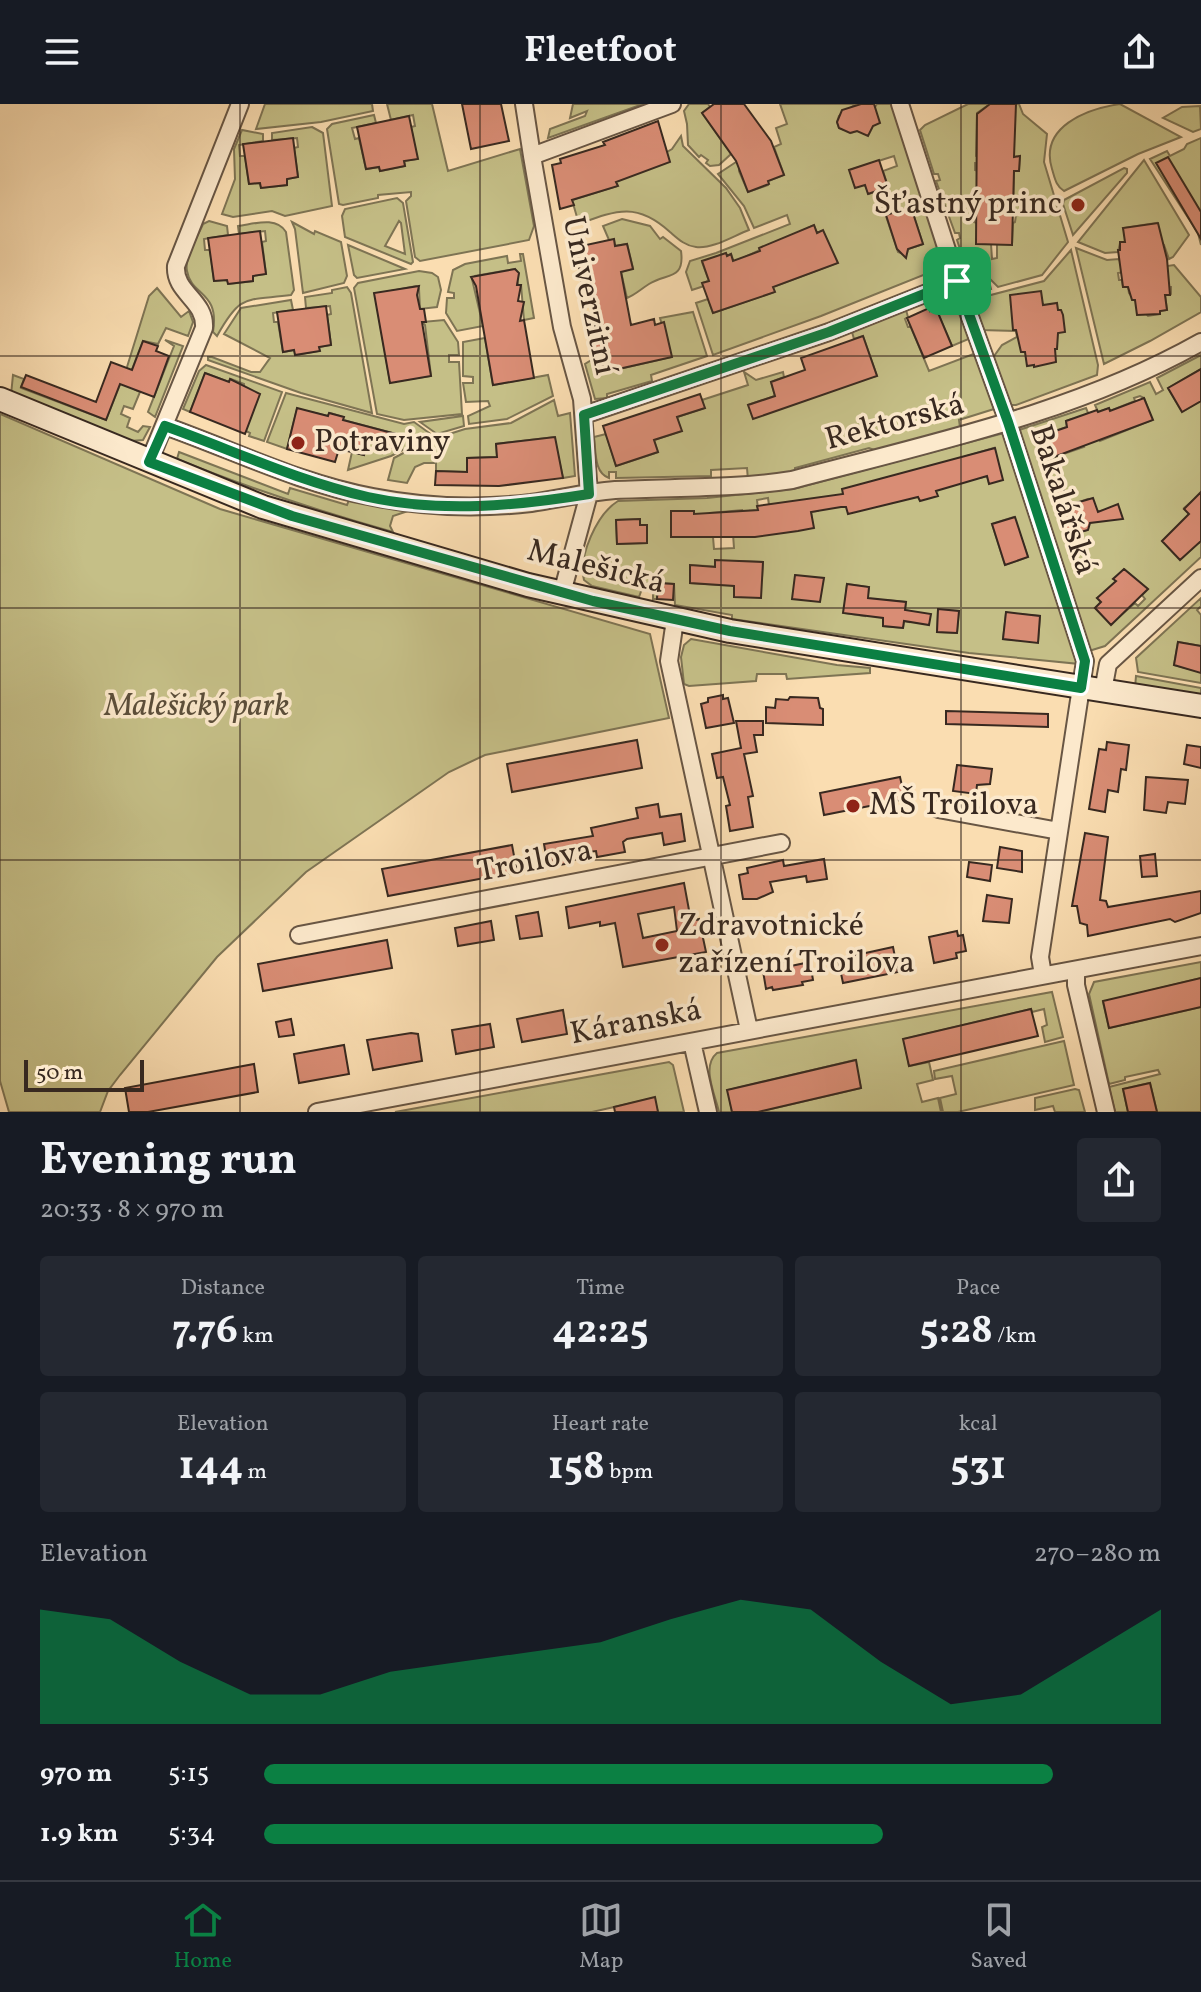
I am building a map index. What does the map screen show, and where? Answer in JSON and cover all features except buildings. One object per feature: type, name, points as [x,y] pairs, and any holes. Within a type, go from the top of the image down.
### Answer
[{"type":"street","points":[[149,462],[205,323],[199,305],[178,283],[176,266],[240,104]]},
{"type":"street","name":"Univerzitní","points":[[524,104],[557,304],[584,415],[589,494],[562,593]]},
{"type":"street","points":[[532,156],[672,104]]},
{"type":"street","name":"Bakalářská","points":[[900,104],[957,281],[1008,422],[1092,689]]},
{"type":"street","points":[[584,415],[829,332],[957,281]]},
{"type":"street","name":"Rektorská","points":[[165,426],[307,480],[391,501],[480,506],[527,503],[613,490],[721,487],[792,480],[1008,422],[1107,387],[1201,342]]},
{"type":"street","name":"Malešická","points":[[0,399],[149,462],[292,516],[562,593],[675,620],[843,651],[1201,706]]},
{"type":"street","points":[[1043,975],[1040,957],[1059,831],[1092,689],[1108,664],[1201,578]]},
{"type":"street","points":[[675,620],[669,661],[749,1030]]},
{"type":"street","points":[[938,809],[1059,831]]},
{"type":"street","name":"Troilova","points":[[299,935],[781,843]]},
{"type":"street","name":"Káranská","points":[[317,1112],[1201,946]]},
{"type":"street","points":[[1076,970],[1076,985],[1106,1112]]},
{"type":"street","points":[[692,1042],[708,1112]]},
{"type":"green space","points":[[265,104],[372,104],[373,111],[321,122],[256,129]]},
{"type":"green space","points":[[387,104],[432,104],[448,171],[520,149],[534,226],[529,240],[420,261],[415,257],[406,201],[411,192],[378,195],[378,198],[339,204],[327,129],[332,124],[374,115],[376,123],[352,128],[355,139],[359,138],[366,169],[379,167],[380,171],[405,166],[404,161],[417,159],[411,127],[415,126],[413,115],[391,120]]},
{"type":"green space","points":[[573,104],[643,104],[548,138],[550,129],[585,116],[587,111],[570,118]]},
{"type":"green space","points":[[689,104],[708,104],[710,107],[702,113],[731,154],[719,165],[710,166],[706,163],[708,160],[701,155],[699,157],[688,145],[684,111]]},
{"type":"green space","points":[[780,104],[856,104],[839,116],[837,122],[839,128],[849,129],[851,133],[860,130],[877,104],[892,104],[946,266],[713,355],[696,303],[708,299],[713,313],[774,292],[773,287],[837,263],[823,231],[817,233],[814,225],[734,262],[731,254],[727,256],[726,253],[702,262],[709,281],[692,290],[686,272],[690,261],[790,224],[787,215],[754,228],[744,206],[718,174],[739,160],[739,171],[748,192],[784,175],[774,147],[781,144],[776,128],[787,124]],"holes":[[[894,156],[897,166],[883,171],[888,187],[869,194],[865,185],[850,170]],[[911,207],[923,244],[903,254],[898,252],[886,216]]]},
{"type":"green space","points":[[968,104],[990,104],[977,113],[977,214],[974,215],[974,222],[991,244],[992,259],[997,258],[997,244],[1012,244],[1016,215],[1013,215],[1014,171],[1019,171],[1020,156],[1014,157],[1014,104],[1019,104],[1023,114],[1047,134],[1044,162],[1068,242],[1042,275],[998,287],[960,249],[957,240],[959,233],[955,233],[936,181],[940,180],[938,174],[934,174],[920,130]]},
{"type":"green space","points":[[1120,104],[1181,137],[1138,154],[1064,191],[1055,179],[1050,154],[1052,142],[1059,131],[1093,110]]},
{"type":"green space","points":[[1200,106],[1201,129],[1193,132],[1163,118],[1182,107]]},
{"type":"green space","points":[[312,127],[323,133],[332,206],[285,216],[272,211],[233,217],[222,214],[235,179],[234,149],[242,130],[263,134],[263,141],[239,145],[240,156],[245,156],[249,184],[260,183],[261,188],[287,185],[287,179],[298,177],[294,148],[298,147],[297,138],[272,140],[272,133]]},
{"type":"green space","points":[[681,136],[683,146],[726,188],[740,208],[749,230],[716,244],[696,247],[685,243],[658,222],[637,213],[616,212],[579,224],[572,200],[617,186],[616,182],[672,149]]},
{"type":"green space","points":[[1201,138],[1201,245],[1198,233],[1150,159],[1167,151],[1170,156]]},
{"type":"green space","points":[[1144,160],[1189,235],[1173,257],[1169,259],[1164,245],[1161,245],[1157,223],[1123,228],[1128,241],[1120,243],[1118,252],[1105,253],[1078,242]]},
{"type":"green space","points":[[1124,168],[1127,173],[1073,235],[1064,200]]},
{"type":"green space","points":[[397,198],[403,203],[413,262],[411,264],[345,237],[342,216],[345,209]],"holes":[[[399,221],[405,254],[385,246]]]},
{"type":"green space","points":[[622,219],[650,226],[660,239],[663,237],[681,251],[682,260],[673,274],[627,298],[621,272],[633,268],[627,244],[615,246],[603,226]]},
{"type":"green space","points":[[209,221],[227,226],[228,235],[204,239],[205,250],[210,250],[214,281],[227,280],[229,284],[253,281],[253,276],[266,274],[262,242],[266,241],[265,231],[239,234],[238,226],[271,223],[286,232],[294,290],[291,295],[254,299],[239,306],[217,336],[213,332],[214,319],[209,301],[194,285],[187,271],[189,254],[203,224]]},
{"type":"green space","points":[[292,222],[314,234],[315,231],[341,242],[347,276],[344,283],[303,293]]},
{"type":"green space","points":[[348,245],[405,269],[357,278]]},
{"type":"green space","points":[[953,247],[990,285],[991,289],[966,295]]},
{"type":"green space","points":[[1076,248],[1107,260],[1119,259],[1124,272],[1118,273],[1119,280],[1122,280],[1123,287],[1128,287],[1129,293],[1148,316],[1167,310],[1165,295],[1171,294],[1171,287],[1167,287],[1167,266],[1174,265],[1201,297],[1201,312],[1104,364]]},
{"type":"green space","points":[[1071,250],[1098,365],[1097,375],[1016,405],[1008,405],[992,359],[1002,345],[1017,337],[1016,331],[981,330],[968,301],[1044,281]]},
{"type":"green space","points":[[520,254],[523,254],[534,318],[524,320],[521,285],[518,285],[515,269],[472,279],[483,326],[457,331],[446,313],[447,298],[454,298],[454,293],[448,292],[453,270],[465,264],[507,256],[508,263],[521,261]]},
{"type":"green space","points":[[419,271],[438,277],[441,290],[437,307],[420,309],[419,289],[416,286],[375,294],[390,382],[431,376],[425,325],[422,322],[444,320],[458,342],[459,355],[449,355],[449,362],[459,362],[462,414],[404,420],[377,414],[354,288],[358,283]]},
{"type":"green space","points":[[347,287],[351,293],[372,413],[301,393],[208,360],[212,357],[251,372],[260,372],[270,358],[224,334],[241,308],[291,300],[293,310],[273,313],[274,322],[278,322],[283,352],[294,350],[296,355],[319,351],[319,347],[331,345],[327,315],[331,314],[330,306],[306,308],[305,297]]},
{"type":"green space","points":[[157,288],[181,317],[189,311],[193,322],[188,336],[166,328],[158,344],[143,341],[126,385],[140,392],[133,409],[124,406],[121,414],[130,418],[127,427],[138,432],[143,426],[150,427],[143,440],[130,441],[11,395],[13,375],[24,379],[21,388],[106,420],[127,367],[149,296]]},
{"type":"green space","points":[[943,295],[949,308],[960,305],[971,338],[952,346],[932,299]]},
{"type":"green space","points":[[906,310],[908,327],[911,327],[929,371],[976,353],[994,409],[959,420],[960,427],[877,451],[869,448],[795,468],[795,473],[748,480],[747,468],[711,470],[711,476],[616,478],[616,472],[609,472],[609,478],[601,472],[594,437],[606,434],[616,466],[658,452],[654,440],[681,431],[677,417],[704,408],[702,400],[748,385],[744,372],[756,380],[783,372],[784,377],[771,382],[775,396],[748,405],[877,376],[863,336],[854,339],[852,332]]},
{"type":"green space","points":[[693,312],[707,356],[651,375],[652,381],[607,394],[607,398],[595,399],[585,364],[593,359],[595,367],[603,365],[606,372],[671,357],[660,318]]},
{"type":"green space","points":[[485,338],[493,385],[548,375],[553,396],[507,419],[469,424],[468,416],[490,406],[488,401],[466,402],[463,383],[473,383],[473,377],[463,376],[463,342]]},
{"type":"green space","points":[[165,340],[183,346],[155,417],[148,412],[174,346]]},
{"type":"green space","points":[[1201,355],[1201,369],[1168,388],[1182,412],[1201,400],[1201,501],[1197,497],[1184,508],[1189,514],[1162,541],[1180,559],[1201,541],[1201,557],[1105,646],[1089,651],[1019,430],[1086,408],[1100,441],[1152,420],[1144,398],[1140,396],[1110,411],[1109,408],[1098,412],[1095,405],[1150,382],[1156,394],[1163,390],[1157,378]],"holes":[[[1072,419],[1084,447],[1046,460],[1039,442],[1034,443],[1031,434],[1036,429],[1042,435],[1067,427],[1066,421]],[[1088,499],[1097,512],[1101,511],[1102,516],[1090,522],[1087,530],[1065,537],[1056,510]],[[1124,569],[1148,589],[1142,595],[1145,599],[1138,606],[1135,603],[1111,624],[1095,608],[1101,602],[1097,598],[1120,585],[1114,579]]]},
{"type":"green space","points":[[206,365],[282,392],[264,441],[249,436],[250,433],[246,431],[244,384],[205,373],[190,412],[183,409],[199,371]]},
{"type":"green space","points":[[286,393],[404,424],[414,422],[432,435],[391,456],[348,470],[352,452],[364,455],[368,441],[392,447],[396,434],[343,420],[343,417],[330,413],[328,416],[297,409],[287,449],[267,442]]},
{"type":"green space","points":[[554,400],[558,416],[570,413],[575,476],[563,478],[554,437],[496,444],[497,457],[467,458],[467,472],[436,471],[436,463],[424,463],[415,467],[407,483],[388,480],[394,458],[424,442],[465,429],[511,423]]},
{"type":"green space","name":"Malešický park","points":[[0,414],[220,509],[650,634],[669,718],[485,755],[449,772],[306,872],[217,957],[120,1075],[108,1091],[100,1112],[9,1112],[0,1081]]},
{"type":"green space","points":[[463,416],[464,426],[437,434],[420,422]]},
{"type":"green space","points":[[1004,433],[1080,664],[969,653],[732,619],[732,615],[675,605],[674,584],[658,583],[657,599],[653,599],[653,583],[644,583],[639,597],[592,586],[584,580],[584,559],[591,536],[603,515],[618,501],[707,498],[793,489]],"holes":[[[994,448],[989,483],[987,476],[980,478],[953,460]],[[768,498],[769,505],[818,505],[818,511],[811,512],[813,528],[759,518],[757,500]],[[742,510],[742,515],[749,515],[750,510],[752,532],[733,534],[734,548],[714,549],[711,513]],[[1014,517],[1028,557],[1005,565],[992,524]],[[640,519],[640,525],[647,525],[647,543],[617,544],[616,520]],[[737,561],[763,562],[762,578],[753,578],[748,597],[735,597]],[[690,565],[722,567],[721,585],[690,583]],[[847,584],[869,587],[865,616],[844,613]],[[885,600],[906,602],[905,610],[910,611],[909,622],[904,621],[903,628],[883,626]],[[938,610],[959,611],[957,633],[937,632]],[[1006,613],[1040,616],[1038,642],[1003,639]]]},
{"type":"green space","points":[[179,452],[288,494],[290,488],[347,505],[349,500],[408,511],[393,516],[390,526],[393,532],[230,480],[177,459]]},
{"type":"green space","points":[[1201,598],[1201,606],[1197,610],[1201,615],[1201,646],[1178,642],[1174,665],[1201,672],[1201,683],[1138,672],[1136,658]]},
{"type":"green space","points":[[691,639],[870,668],[870,673],[787,679],[786,674],[757,674],[756,681],[689,686],[684,684],[681,657],[684,645]]},
{"type":"green space","points":[[1136,676],[1201,688],[1201,698],[1135,688]]},
{"type":"green space","points":[[1201,962],[1201,978],[1103,1002],[1109,1028],[1201,1007],[1201,1112],[1157,1112],[1150,1083],[1123,1089],[1128,1112],[1115,1112],[1109,1087],[1160,1074],[1158,1070],[1109,1084],[1089,994],[1094,982]]},
{"type":"green space","points":[[1052,992],[1063,1037],[1045,1042],[1042,1027],[1047,1025],[1044,1009],[1032,1012],[1031,1009],[904,1039],[909,1066],[929,1062],[933,1080],[917,1084],[922,1102],[938,1098],[941,1112],[758,1112],[861,1088],[855,1060],[728,1090],[732,1112],[719,1112],[710,1073],[712,1059],[717,1053]]},
{"type":"green space","points":[[1064,1041],[1074,1085],[958,1112],[943,1112],[940,1098],[956,1094],[952,1076],[935,1079],[934,1071]]},
{"type":"green space","points":[[669,1062],[673,1065],[684,1112],[658,1112],[654,1098],[592,1112],[395,1112]]},
{"type":"green space","points":[[1079,1090],[1085,1112],[1055,1112],[1053,1106],[1035,1110],[1035,1098]]},
{"type":"place","name":"Šťastný princ","points":[[1078,205]]},
{"type":"place","name":"Potraviny","points":[[298,443]]},
{"type":"place","name":"MŠ Troilova","points":[[853,806]]},
{"type":"place","name":"Zdravotnické zařízení Troilova","points":[[662,945]]},
{"type":"route","points":[[957,281],[1008,422],[1085,661],[1081,688],[730,631],[593,601],[292,516],[149,462],[165,426],[307,480],[391,501],[480,506],[589,494],[584,415],[829,332],[957,281]]}]
